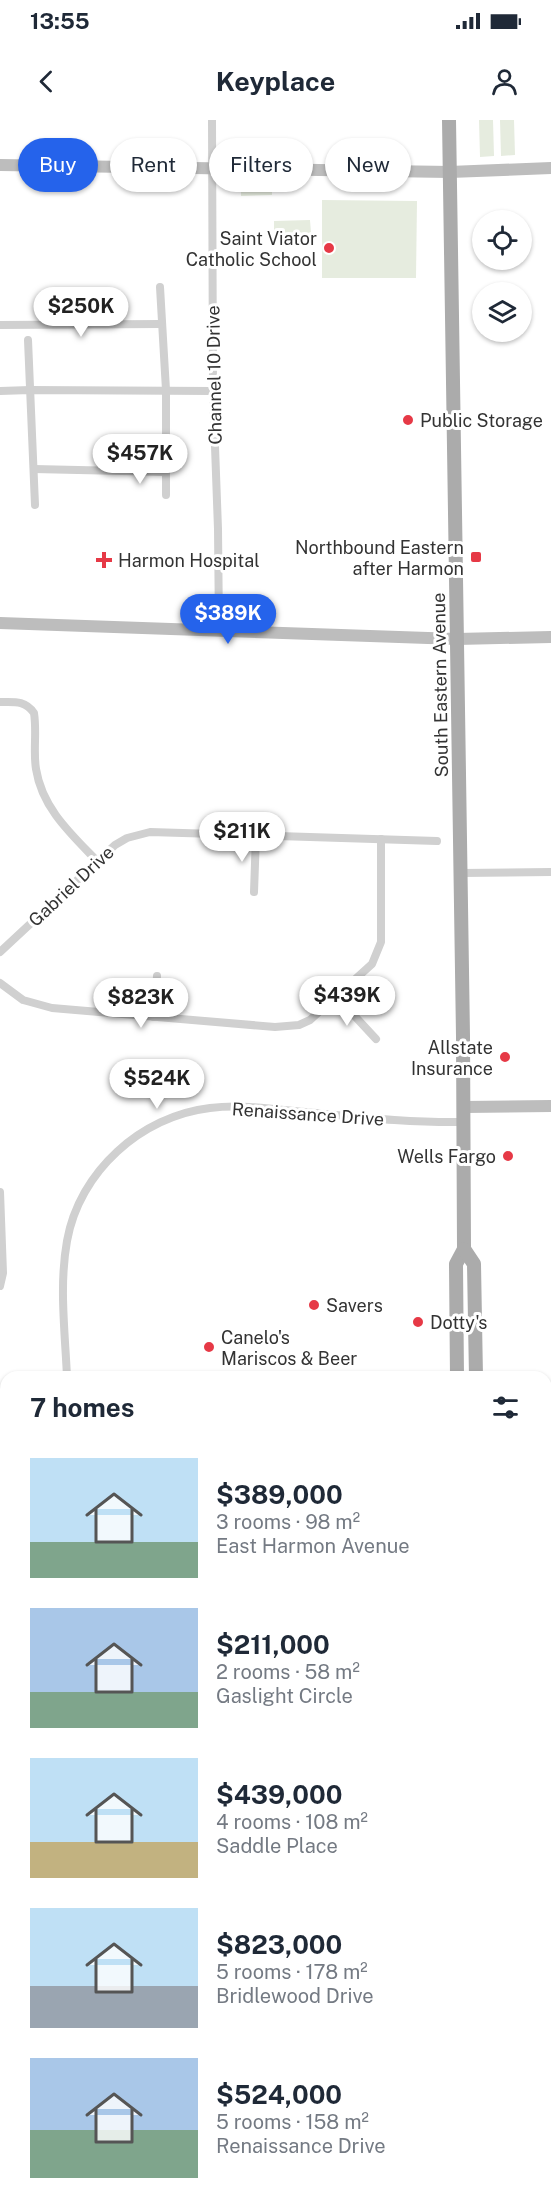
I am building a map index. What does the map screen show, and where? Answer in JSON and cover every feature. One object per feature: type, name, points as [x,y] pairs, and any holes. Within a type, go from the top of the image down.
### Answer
[{"type":"main road","name":"South Eastern Avenue","points":[[449,120],[464,1107],[464,1249],[456,1264],[457,1371]]},
{"type":"main road","name":"South Eastern Avenue","points":[[464,1249],[474,1264],[476,1371]]},
{"type":"main road","points":[[456,1278],[465,1291],[465,1315],[468,1321],[475,1324]]},
{"type":"main road","points":[[456,1351],[462,1352],[465,1356],[466,1371]]},
{"type":"street","name":"Channel 10 Drive","points":[[212,120],[212,138]]},
{"type":"street","points":[[0,165],[209,169]]},
{"type":"street","points":[[313,170],[450,172],[551,168]]},
{"type":"street","name":"Channel 10 Drive","points":[[213,192],[213,391],[219,630]]},
{"type":"street","points":[[160,287],[166,390],[166,495]]},
{"type":"street","points":[[0,326],[161,324]]},
{"type":"street","points":[[28,340],[35,505]]},
{"type":"street","points":[[0,392],[30,390],[213,391]]},
{"type":"street","points":[[34,469],[166,472]]},
{"type":"street","points":[[0,623],[458,639],[551,637]]},
{"type":"street","points":[[0,702],[23,703],[30,707],[35,721],[36,768],[40,784],[58,820],[97,861]]},
{"type":"street","name":"Gabriel Drive","points":[[0,952],[115,845],[127,838],[150,832],[437,841]]},
{"type":"street","points":[[254,892],[256,835]]},
{"type":"street","points":[[0,983],[23,1000],[52,1008],[276,1027],[310,1020],[372,964],[381,942],[381,839]]},
{"type":"street","points":[[461,873],[551,872]]},
{"type":"street","points":[[154,1017],[157,976]]},
{"type":"street","points":[[337,997],[376,1039]]},
{"type":"street","points":[[464,1107],[551,1106]]},
{"type":"street","name":"Renaissance Drive","points":[[67,1371],[63,1275],[67,1240],[77,1208],[93,1177],[117,1151],[144,1130],[177,1116],[209,1108],[244,1107],[420,1123],[464,1122]]},
{"type":"street","points":[[0,1192],[3,1273],[0,1286]]},
{"type":"shaded area","points":[[479,120],[493,120],[494,156],[480,157]]},
{"type":"shaded area","points":[[500,120],[514,120],[515,155],[501,156]]},
{"type":"shaded area","points":[[241,192],[272,192],[272,195],[241,196]]},
{"type":"shaded area","points":[[322,200],[417,201],[416,278],[322,278]]},
{"type":"shaded area","points":[[310,220],[311,233],[274,234],[274,221]]},
{"type":"place","name":"Saint Viator Catholic School","points":[[329,248]]},
{"type":"place","name":"Public Storage","points":[[408,420]]},
{"type":"place","name":"Northbound Eastern after Harmon","points":[[476,557]]},
{"type":"place","name":"Harmon Hospital","points":[[104,560]]},
{"type":"place","name":"Allstate Insurance","points":[[505,1057]]},
{"type":"place","name":"Wells Fargo","points":[[508,1156]]},
{"type":"place","name":"Savers","points":[[314,1305]]},
{"type":"place","name":"Dotty's","points":[[418,1322]]},
{"type":"place","name":"Canelo's Mariscos & Beer","points":[[209,1347]]}]
